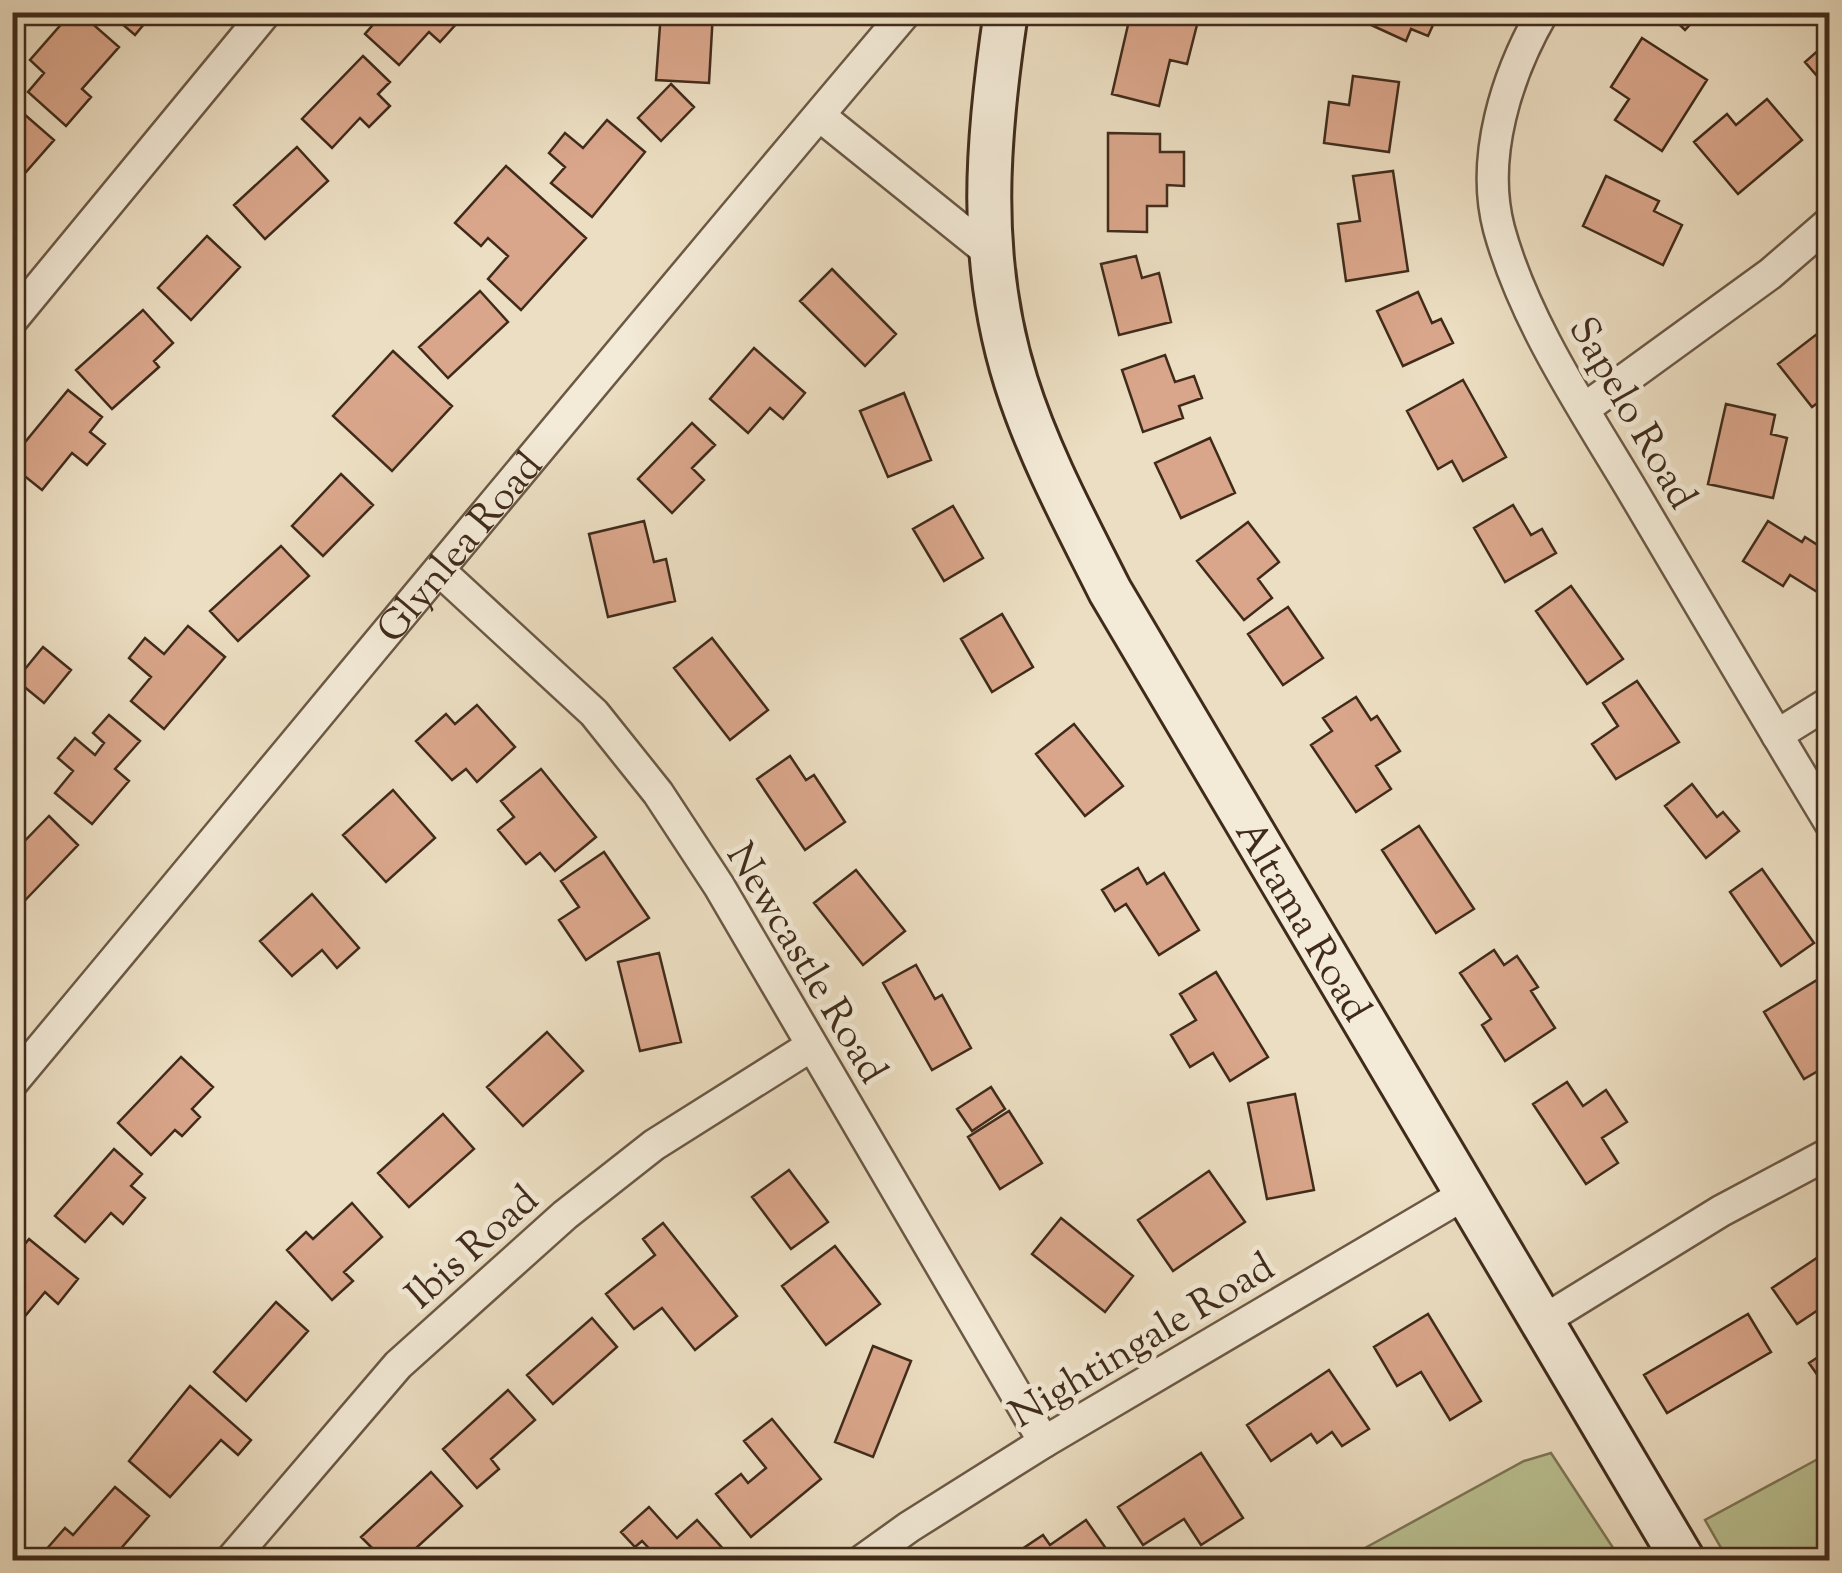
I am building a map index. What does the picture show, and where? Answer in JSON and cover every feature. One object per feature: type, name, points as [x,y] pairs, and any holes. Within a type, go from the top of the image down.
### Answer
[{"type":"street","points":[[12,320],[266,12]]},
{"type":"street","points":[[990,252],[987,177],[992,103],[1006,12]]},
{"type":"street","name":"Sapelo Road","points":[[1543,12],[1521,51],[1504,107],[1492,169],[1498,228],[1526,301],[1584,409],[1830,823]]},
{"type":"street","name":"Glynlea Road","points":[[12,1083],[308,723],[820,116],[893,17]]},
{"type":"street","points":[[820,116],[990,252]]},
{"type":"street","points":[[1584,409],[1770,274],[1830,222]]},
{"type":"street","name":"Altama Road","points":[[990,252],[1016,382],[1057,486],[1110,591],[1683,1560]]},
{"type":"street","name":"Newcastle Road","points":[[440,570],[594,713],[658,793],[718,886],[1044,1442]]},
{"type":"street","points":[[1777,735],[1830,702]]},
{"type":"street","name":"Ibis Road","points":[[231,1560],[398,1364],[565,1215],[654,1145],[812,1046]]},
{"type":"street","points":[[1541,1322],[1721,1211],[1830,1153]]},
{"type":"street","name":"Nightingale Road","points":[[863,1560],[1044,1442],[1465,1194]]},
{"type":"green space","points":[[1551,1453],[1621,1560],[1343,1560],[1524,1461]]},
{"type":"green space","points":[[1829,1453],[1829,1560],[1728,1560],[1705,1520]]},
{"type":"building","points":[[72,12],[79,12],[119,47],[82,89],[91,97],[66,126],[28,92],[44,73],[30,60]]},
{"type":"building","points":[[108,12],[154,12],[135,35]]},
{"type":"building","points":[[384,12],[467,12],[440,42],[429,32],[399,65],[365,34]]},
{"type":"building","points":[[661,12],[713,12],[709,83],[656,80]]},
{"type":"building","points":[[1131,12],[1164,12],[1198,21],[1187,64],[1170,60],[1159,106],[1112,94]]},
{"type":"building","points":[[1439,12],[1428,36],[1411,29],[1406,41],[1345,13]]},
{"type":"building","points":[[1666,12],[1702,12],[1685,30]]},
{"type":"building","points":[[1642,38],[1707,80],[1662,151],[1615,120],[1629,99],[1611,87]]},
{"type":"building","points":[[1830,40],[1830,91],[1805,62]]},
{"type":"building","points":[[363,56],[390,82],[378,94],[390,106],[369,127],[360,118],[332,148],[302,119]]},
{"type":"building","points":[[1353,76],[1399,82],[1389,152],[1324,143],[1329,102],[1349,105]]},
{"type":"building","points":[[671,84],[694,107],[661,141],[638,118]]},
{"type":"building","points":[[1767,99],[1802,140],[1738,194],[1694,142],[1727,114],[1736,125]]},
{"type":"building","points":[[24,114],[54,140],[12,188],[12,127]]},
{"type":"building","points":[[607,120],[645,152],[592,217],[551,183],[565,167],[549,153],[565,133],[583,148]]},
{"type":"building","points":[[1108,133],[1160,134],[1160,152],[1184,152],[1184,186],[1167,185],[1167,206],[1147,206],[1147,232],[1108,231]]},
{"type":"building","points":[[297,147],[328,181],[265,239],[234,205]]},
{"type":"building","points":[[506,166],[586,238],[521,310],[488,279],[508,256],[488,238],[481,246],[455,223]]},
{"type":"building","points":[[1393,171],[1408,271],[1346,281],[1338,224],[1360,221],[1353,176]]},
{"type":"building","points":[[1606,176],[1659,201],[1654,211],[1682,225],[1663,265],[1583,226]]},
{"type":"building","points":[[207,236],[240,267],[191,320],[158,288]]},
{"type":"building","points":[[1136,256],[1142,278],[1159,273],[1171,322],[1119,335],[1101,264]]},
{"type":"building","points":[[832,269],[896,334],[865,366],[800,301]]},
{"type":"building","points":[[480,291],[508,322],[448,378],[419,347]]},
{"type":"building","points":[[1418,292],[1432,323],[1441,319],[1453,343],[1403,366],[1377,311]]},
{"type":"building","points":[[143,310],[173,343],[154,361],[159,367],[112,409],[76,370]]},
{"type":"building","points":[[1830,324],[1830,394],[1812,407],[1778,364]]},
{"type":"building","points":[[754,348],[805,393],[783,419],[770,408],[748,433],[710,399]]},
{"type":"building","points":[[393,351],[452,406],[392,471],[333,416]]},
{"type":"building","points":[[1165,355],[1175,382],[1194,376],[1202,398],[1179,406],[1183,418],[1143,432],[1122,370]]},
{"type":"building","points":[[1463,380],[1506,457],[1463,481],[1452,461],[1438,469],[1407,411]]},
{"type":"building","points":[[68,390],[102,417],[90,432],[105,444],[87,465],[72,453],[42,490],[12,466],[12,458]]},
{"type":"building","points":[[904,393],[931,460],[888,477],[860,411]]},
{"type":"building","points":[[1726,404],[1775,415],[1771,434],[1787,438],[1773,498],[1708,484]]},
{"type":"building","points":[[692,423],[715,445],[692,468],[704,480],[672,513],[638,479]]},
{"type":"building","points":[[1210,438],[1235,493],[1181,518],[1155,463]]},
{"type":"building","points":[[341,474],[373,505],[323,556],[292,526]]},
{"type":"building","points":[[1513,505],[1531,535],[1542,529],[1556,553],[1505,582],[1474,528]]},
{"type":"building","points":[[953,506],[983,558],[944,581],[913,529]]},
{"type":"building","points":[[644,521],[654,562],[666,559],[675,601],[608,617],[589,534]]},
{"type":"building","points":[[1768,521],[1802,542],[1805,537],[1830,553],[1830,600],[1790,575],[1783,586],[1743,561]]},
{"type":"building","points":[[1248,522],[1279,562],[1258,579],[1272,598],[1244,620],[1197,561]]},
{"type":"building","points":[[281,546],[309,576],[238,641],[210,611]]},
{"type":"building","points":[[1571,586],[1623,659],[1587,684],[1536,611]]},
{"type":"building","points":[[1288,607],[1323,658],[1283,685],[1248,634]]},
{"type":"building","points":[[1002,614],[1033,667],[992,692],[961,639]]},
{"type":"building","points":[[188,626],[225,657],[164,729],[131,701],[151,677],[129,658],[145,638],[164,654]]},
{"type":"building","points":[[712,638],[768,710],[730,740],[674,668]]},
{"type":"building","points":[[43,647],[71,670],[44,703],[16,680]]},
{"type":"building","points":[[1637,681],[1679,742],[1616,779],[1592,744],[1618,726],[1603,703]]},
{"type":"building","points":[[1356,697],[1371,720],[1377,716],[1400,751],[1376,766],[1391,789],[1356,812],[1311,745],[1332,731],[1323,718]]},
{"type":"building","points":[[477,705],[515,747],[477,782],[466,769],[452,780],[416,741],[446,714],[455,724]]},
{"type":"building","points":[[109,715],[140,741],[115,769],[129,781],[92,824],[55,793],[73,771],[58,758],[75,738],[95,755],[104,743],[93,733]]},
{"type":"building","points":[[1074,724],[1123,786],[1085,816],[1036,754]]},
{"type":"building","points":[[790,756],[806,780],[814,775],[845,822],[805,850],[757,779]]},
{"type":"building","points":[[541,769],[596,837],[555,871],[540,853],[526,864],[498,830],[514,817],[501,801]]},
{"type":"building","points":[[1692,784],[1717,817],[1723,812],[1739,831],[1706,858],[1665,806]]},
{"type":"building","points":[[393,790],[435,838],[386,882],[343,835]]},
{"type":"building","points":[[49,816],[78,845],[12,914],[12,854]]},
{"type":"building","points":[[1419,826],[1474,909],[1436,933],[1382,850]]},
{"type":"building","points":[[604,852],[649,918],[586,960],[559,920],[579,907],[561,881]]},
{"type":"building","points":[[1138,868],[1147,884],[1164,873],[1199,930],[1159,955],[1126,904],[1115,911],[1102,890]]},
{"type":"building","points":[[1762,869],[1814,943],[1781,966],[1730,892]]},
{"type":"building","points":[[856,870],[905,931],[863,965],[814,903]]},
{"type":"building","points":[[312,894],[359,948],[337,968],[322,950],[292,976],[260,941]]},
{"type":"building","points":[[1494,950],[1504,965],[1517,956],[1538,987],[1531,991],[1555,1028],[1505,1061],[1482,1025],[1491,1019],[1460,973]]},
{"type":"building","points":[[659,953],[681,1042],[640,1051],[618,962]]},
{"type":"building","points":[[916,965],[935,999],[942,995],[971,1048],[932,1070],[883,983]]},
{"type":"building","points":[[1216,972],[1268,1057],[1230,1081],[1213,1053],[1190,1067],[1171,1035],[1196,1020],[1180,994]]},
{"type":"building","points":[[1827,974],[1830,1064],[1804,1079],[1764,1012]]},
{"type":"building","points":[[547,1032],[583,1071],[523,1126],[487,1087]]},
{"type":"building","points":[[181,1057],[213,1087],[192,1109],[200,1117],[182,1136],[175,1130],[151,1155],[118,1123]]},
{"type":"building","points":[[1567,1082],[1583,1106],[1606,1090],[1627,1122],[1602,1138],[1618,1163],[1586,1184],[1533,1104]]},
{"type":"building","points":[[991,1087],[1005,1109],[972,1131],[957,1109]]},
{"type":"building","points":[[1295,1094],[1314,1190],[1267,1199],[1248,1103]]},
{"type":"building","points":[[1009,1111],[1042,1163],[1000,1189],[968,1137]]},
{"type":"building","points":[[443,1114],[474,1149],[409,1207],[378,1173]]},
{"type":"building","points":[[114,1149],[142,1174],[131,1186],[145,1198],[123,1224],[111,1213],[85,1242],[55,1216]]},
{"type":"building","points":[[789,1170],[828,1222],[791,1249],[752,1197]]},
{"type":"building","points":[[1209,1171],[1245,1222],[1173,1271],[1138,1220]]},
{"type":"building","points":[[352,1203],[382,1237],[344,1272],[353,1281],[332,1300],[287,1250],[306,1232],[313,1239]]},
{"type":"building","points":[[1061,1218],[1133,1276],[1105,1312],[1032,1254]]},
{"type":"building","points":[[663,1223],[737,1316],[695,1350],[662,1308],[634,1329],[606,1294],[655,1255],[643,1239]]},
{"type":"building","points":[[29,1239],[78,1279],[58,1304],[45,1292],[26,1315],[12,1304],[12,1260]]},
{"type":"building","points":[[835,1246],[880,1304],[826,1345],[782,1286]]},
{"type":"building","points":[[1830,1249],[1830,1302],[1797,1324],[1772,1288]]},
{"type":"building","points":[[276,1302],[308,1331],[246,1401],[214,1372]]},
{"type":"building","points":[[1428,1314],[1481,1401],[1450,1420],[1421,1372],[1397,1386],[1374,1347]]},
{"type":"building","points":[[1748,1314],[1771,1352],[1667,1413],[1644,1375]]},
{"type":"building","points":[[592,1318],[617,1347],[553,1404],[527,1375]]},
{"type":"building","points":[[873,1346],[911,1361],[873,1457],[835,1442]]},
{"type":"building","points":[[1830,1349],[1830,1393],[1809,1363]]},
{"type":"building","points":[[1329,1370],[1369,1429],[1342,1446],[1332,1432],[1317,1443],[1311,1434],[1271,1461],[1247,1425]]},
{"type":"building","points":[[190,1386],[251,1440],[238,1455],[221,1440],[170,1497],[129,1461]]},
{"type":"building","points":[[508,1390],[535,1420],[491,1459],[499,1469],[477,1488],[443,1449]]},
{"type":"building","points":[[772,1419],[821,1479],[751,1537],[716,1494],[741,1474],[748,1483],[766,1468],[744,1441]]},
{"type":"building","points":[[1201,1453],[1243,1518],[1201,1545],[1184,1519],[1143,1545],[1118,1507]]},
{"type":"building","points":[[431,1472],[462,1506],[403,1560],[384,1560],[361,1537]]},
{"type":"building","points":[[115,1487],[149,1516],[111,1560],[54,1560],[44,1552],[65,1528],[73,1535]]},
{"type":"building","points":[[649,1507],[677,1538],[697,1520],[725,1551],[715,1560],[654,1560],[657,1557],[642,1541],[635,1547],[621,1532]]},
{"type":"building","points":[[1086,1520],[1114,1560],[1007,1559],[1043,1535],[1050,1545]]}]
